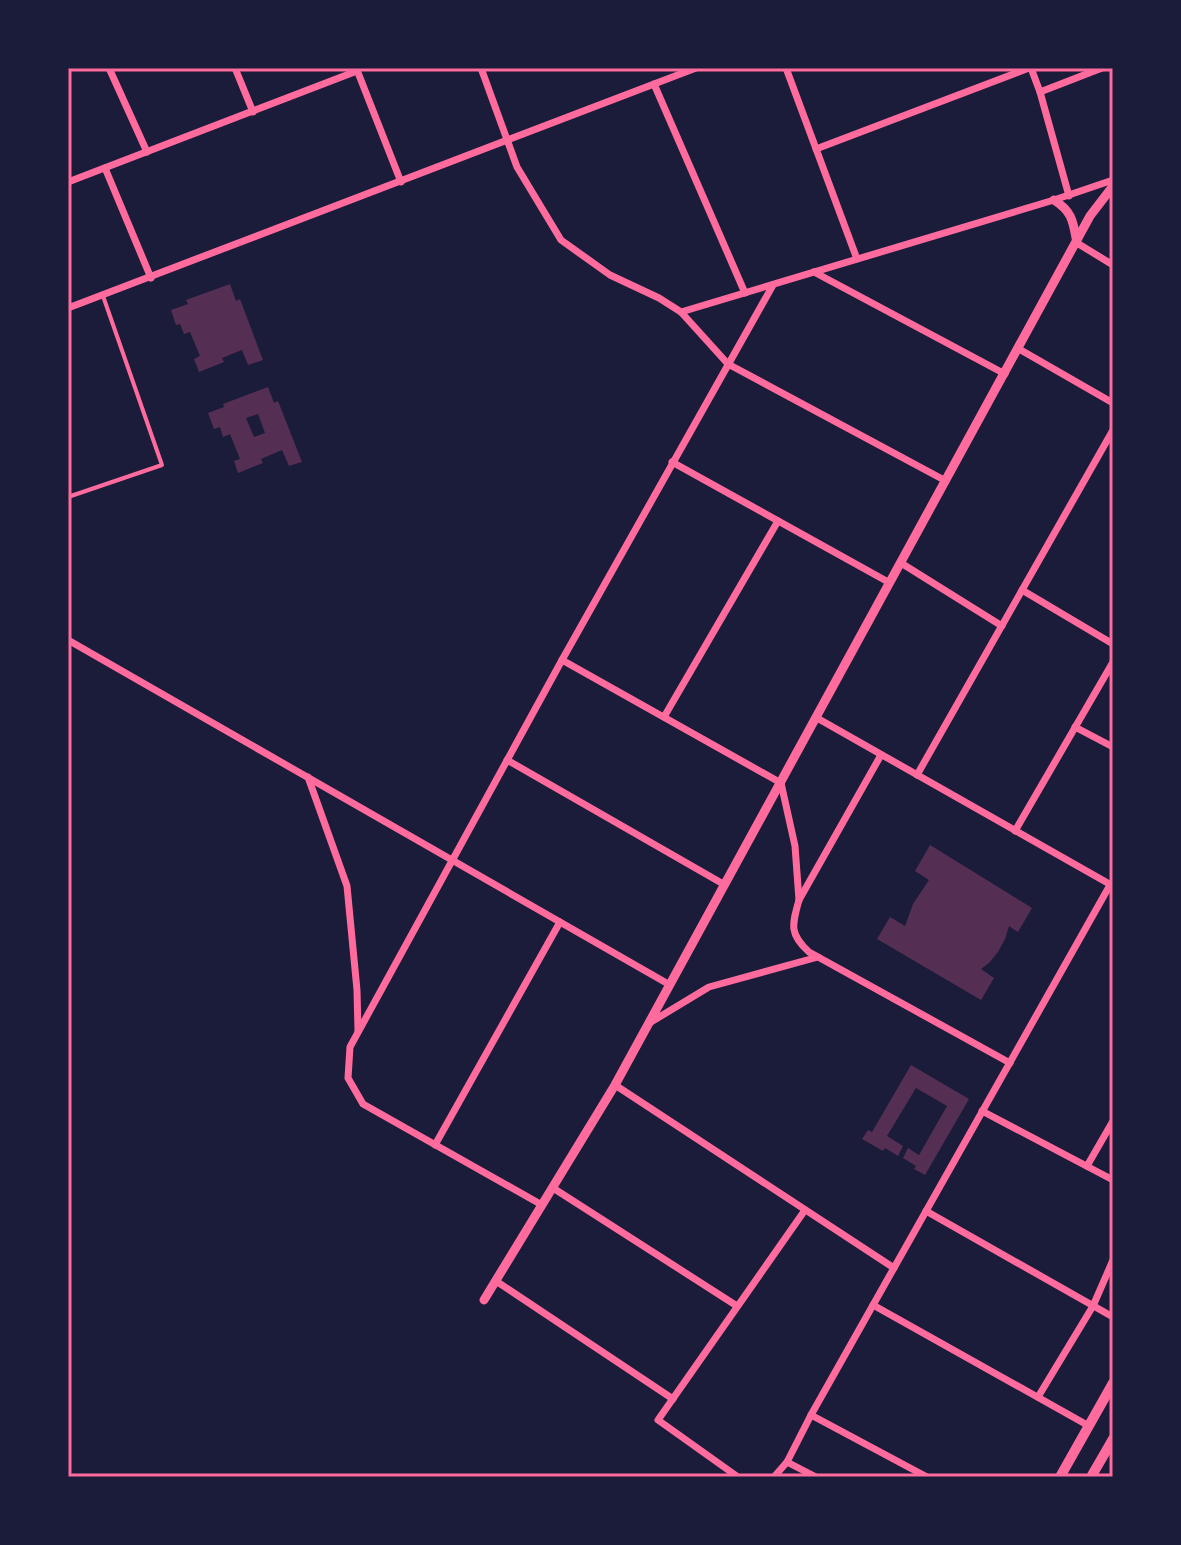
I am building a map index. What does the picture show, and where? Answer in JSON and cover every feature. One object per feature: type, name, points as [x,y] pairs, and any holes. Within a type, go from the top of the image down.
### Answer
[{"type":"main road","points":[[1060,1477],[1113,1383]]},
{"type":"main road","points":[[1091,1477],[1113,1439]]},
{"type":"street","points":[[109,68],[147,152]]},
{"type":"street","points":[[235,68],[253,112]]},
{"type":"street","points":[[481,68],[517,167],[561,240],[610,275],[681,312],[728,364],[946,481]]},
{"type":"street","points":[[68,308],[696,68]]},
{"type":"street","points":[[786,68],[857,259]]},
{"type":"street","points":[[816,149],[1030,68],[1040,92],[1069,196]]},
{"type":"street","points":[[1040,92],[1102,68]]},
{"type":"street","points":[[68,182],[357,70],[401,182]]},
{"type":"street","points":[[654,84],[745,293]]},
{"type":"street","points":[[105,168],[151,278]]},
{"type":"street","points":[[681,312],[1113,183]]},
{"type":"street","points":[[484,1300],[615,1085],[1090,216],[1113,183]]},
{"type":"street","points":[[1054,200],[1065,208],[1073,220],[1077,243],[1113,265]]},
{"type":"street","points":[[814,272],[1005,374]]},
{"type":"street","points":[[542,1205],[363,1104],[348,1078],[350,1047],[562,660],[773,285]]},
{"type":"street","points":[[1019,349],[1113,403]]},
{"type":"street","points":[[917,775],[1113,430]]},
{"type":"street","points":[[672,462],[890,583]]},
{"type":"street","points":[[664,717],[778,521]]},
{"type":"street","points":[[901,563],[1002,626]]},
{"type":"street","points":[[1022,590],[1113,644]]},
{"type":"street","points":[[68,640],[670,985]]},
{"type":"street","points":[[562,660],[781,783],[795,846],[799,900]]},
{"type":"street","points":[[1015,831],[1113,662]]},
{"type":"street","points":[[774,1477],[787,1462],[982,1111],[1112,886],[817,718]]},
{"type":"street","points":[[1075,727],[1113,747]]},
{"type":"street","points":[[881,755],[799,900],[793,922],[797,940],[809,952],[1010,1063]]},
{"type":"street","points":[[507,760],[725,885]]},
{"type":"street","points":[[308,777],[347,886],[358,1032]]},
{"type":"street","points":[[435,1145],[560,922]]},
{"type":"street","points":[[649,1023],[709,987],[818,957]]},
{"type":"street","points":[[615,1085],[894,1268]]},
{"type":"street","points":[[982,1111],[1113,1180]]},
{"type":"street","points":[[1087,1166],[1113,1121]]},
{"type":"street","points":[[553,1188],[737,1306]]},
{"type":"street","points":[[738,1477],[658,1420],[805,1210]]},
{"type":"street","points":[[926,1211],[1113,1317]]},
{"type":"street","points":[[1038,1397],[1093,1306],[1113,1260]]},
{"type":"street","points":[[496,1281],[673,1399]]},
{"type":"street","points":[[873,1305],[1089,1426]]},
{"type":"street","points":[[811,1415],[927,1477]]},
{"type":"street","points":[[787,1462],[816,1477]]},
{"type":"lane","points":[[68,497],[162,465],[103,296]]},
{"type":"building","points":[[230,284],[236,301],[240,299],[263,360],[248,365],[242,350],[222,358],[224,362],[199,372],[194,359],[200,356],[190,332],[184,334],[180,324],[176,325],[171,310],[188,304],[186,300]]},
{"type":"building","points":[[268,387],[274,403],[278,401],[302,462],[289,466],[282,450],[261,459],[263,463],[238,473],[234,461],[240,459],[230,434],[223,437],[220,427],[214,429],[208,413],[224,407],[223,404]],"holes":[[[258,414],[265,433],[254,437],[246,418]]]},
{"type":"building","points":[[930,845],[1032,908],[1018,932],[1009,926],[998,952],[981,969],[994,978],[981,1000],[877,939],[890,917],[905,926],[913,904],[929,880],[915,871]]},
{"type":"building","points":[[911,1065],[969,1099],[925,1175],[903,1158],[908,1148],[919,1155],[947,1106],[916,1088],[887,1136],[903,1146],[898,1156],[862,1139],[868,1130],[872,1132]]}]
